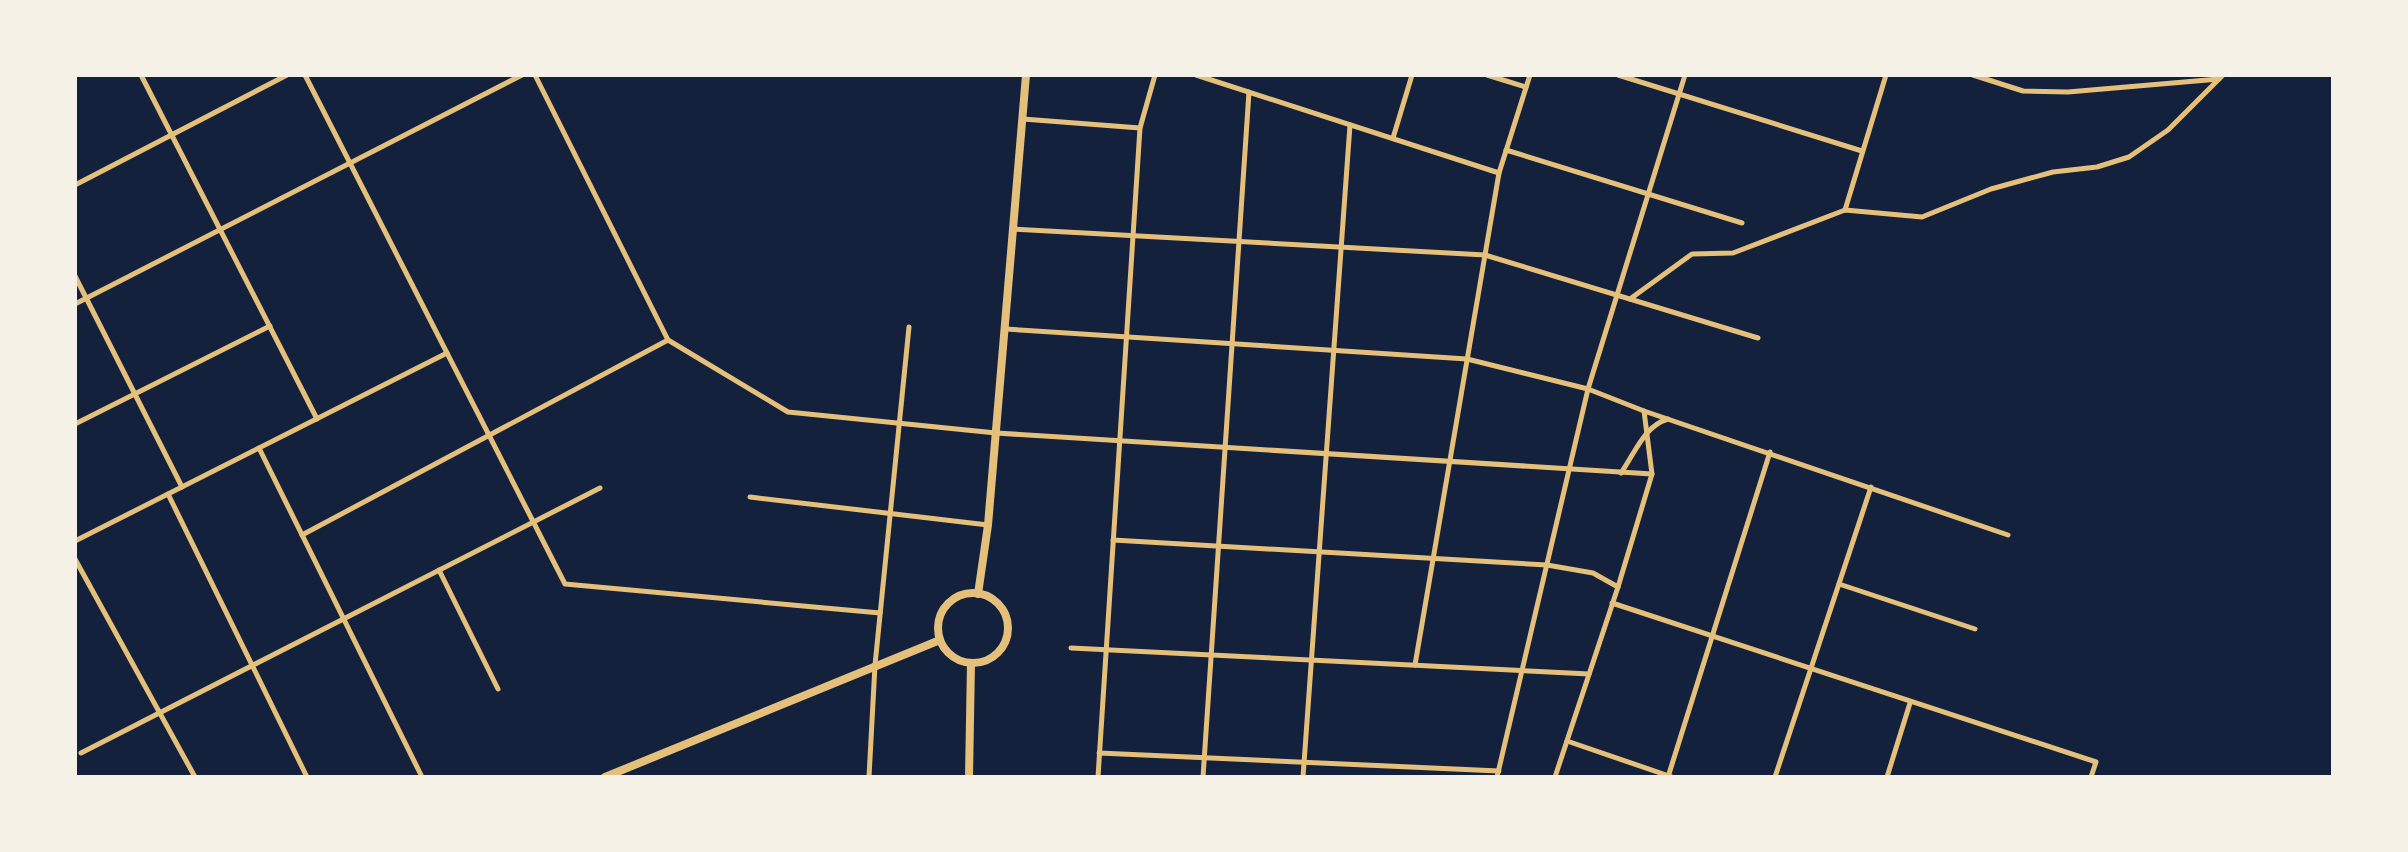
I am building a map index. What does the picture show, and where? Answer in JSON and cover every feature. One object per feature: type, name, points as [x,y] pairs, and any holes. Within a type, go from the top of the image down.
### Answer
[{"type":"main road","points":[[978,594],[988,525],[1026,75]]},
{"type":"main road","points":[[966,594],[987,596],[1002,609],[1007,628],[1001,649],[993,657],[983,662],[971,663],[952,657],[940,640],[940,617],[946,606],[955,598],[966,594]]},
{"type":"main road","points":[[605,777],[940,640]]},
{"type":"main road","points":[[969,777],[971,663]]},
{"type":"street","points":[[141,75],[317,419]]},
{"type":"street","points":[[75,185],[287,75]]},
{"type":"street","points":[[305,75],[565,584],[880,613]]},
{"type":"street","points":[[75,304],[522,75]]},
{"type":"street","points":[[535,75],[668,340],[789,412],[996,433],[1651,474]]},
{"type":"street","points":[[1098,777],[1140,128],[1155,75]]},
{"type":"street","points":[[1196,75],[1499,173]]},
{"type":"street","points":[[1393,138],[1412,75]]},
{"type":"street","points":[[1487,75],[1526,88]]},
{"type":"street","points":[[1415,665],[1499,173],[1530,75]]},
{"type":"street","points":[[1618,75],[1862,151]]},
{"type":"street","points":[[1099,753],[1498,774],[1588,389],[1685,75]]},
{"type":"street","points":[[1844,210],[1886,75]]},
{"type":"street","points":[[1973,75],[2023,91],[2068,92],[2221,77]]},
{"type":"street","points":[[1630,299],[1692,254],[1733,253],[1844,210],[1922,216],[1991,189],[2053,172],[2097,167],[2129,157],[2168,131],[2221,77]]},
{"type":"street","points":[[1203,777],[1249,92]]},
{"type":"street","points":[[1023,119],[1140,128]]},
{"type":"street","points":[[1303,777],[1350,125]]},
{"type":"street","points":[[1506,150],[1742,223]]},
{"type":"street","points":[[1013,229],[1485,255],[1758,338]]},
{"type":"street","points":[[75,276],[182,487]]},
{"type":"street","points":[[75,424],[270,326]]},
{"type":"street","points":[[869,777],[875,665],[909,327]]},
{"type":"street","points":[[1005,329],[1467,359],[1588,389],[1644,411],[2008,535]]},
{"type":"street","points":[[302,535],[668,340]]},
{"type":"street","points":[[75,541],[447,353]]},
{"type":"street","points":[[1555,777],[1618,587],[1651,474],[1644,411]]},
{"type":"street","points":[[1621,473],[1646,432],[1657,422],[1668,419]]},
{"type":"street","points":[[259,448],[422,777]]},
{"type":"street","points":[[1567,741],[1669,776],[1770,452]]},
{"type":"street","points":[[1775,777],[1871,487]]},
{"type":"street","points":[[81,752],[600,488]]},
{"type":"street","points":[[168,494],[307,777]]},
{"type":"street","points":[[750,497],[988,525]]},
{"type":"street","points":[[1113,540],[1547,565],[1593,573],[1618,587]]},
{"type":"street","points":[[75,559],[195,777]]},
{"type":"street","points":[[439,570],[498,689]]},
{"type":"street","points":[[1839,584],[1975,629]]},
{"type":"street","points":[[1612,603],[2096,762],[2091,777]]},
{"type":"street","points":[[1072,648],[1589,674]]},
{"type":"street","points":[[1887,777],[1910,702]]}]
